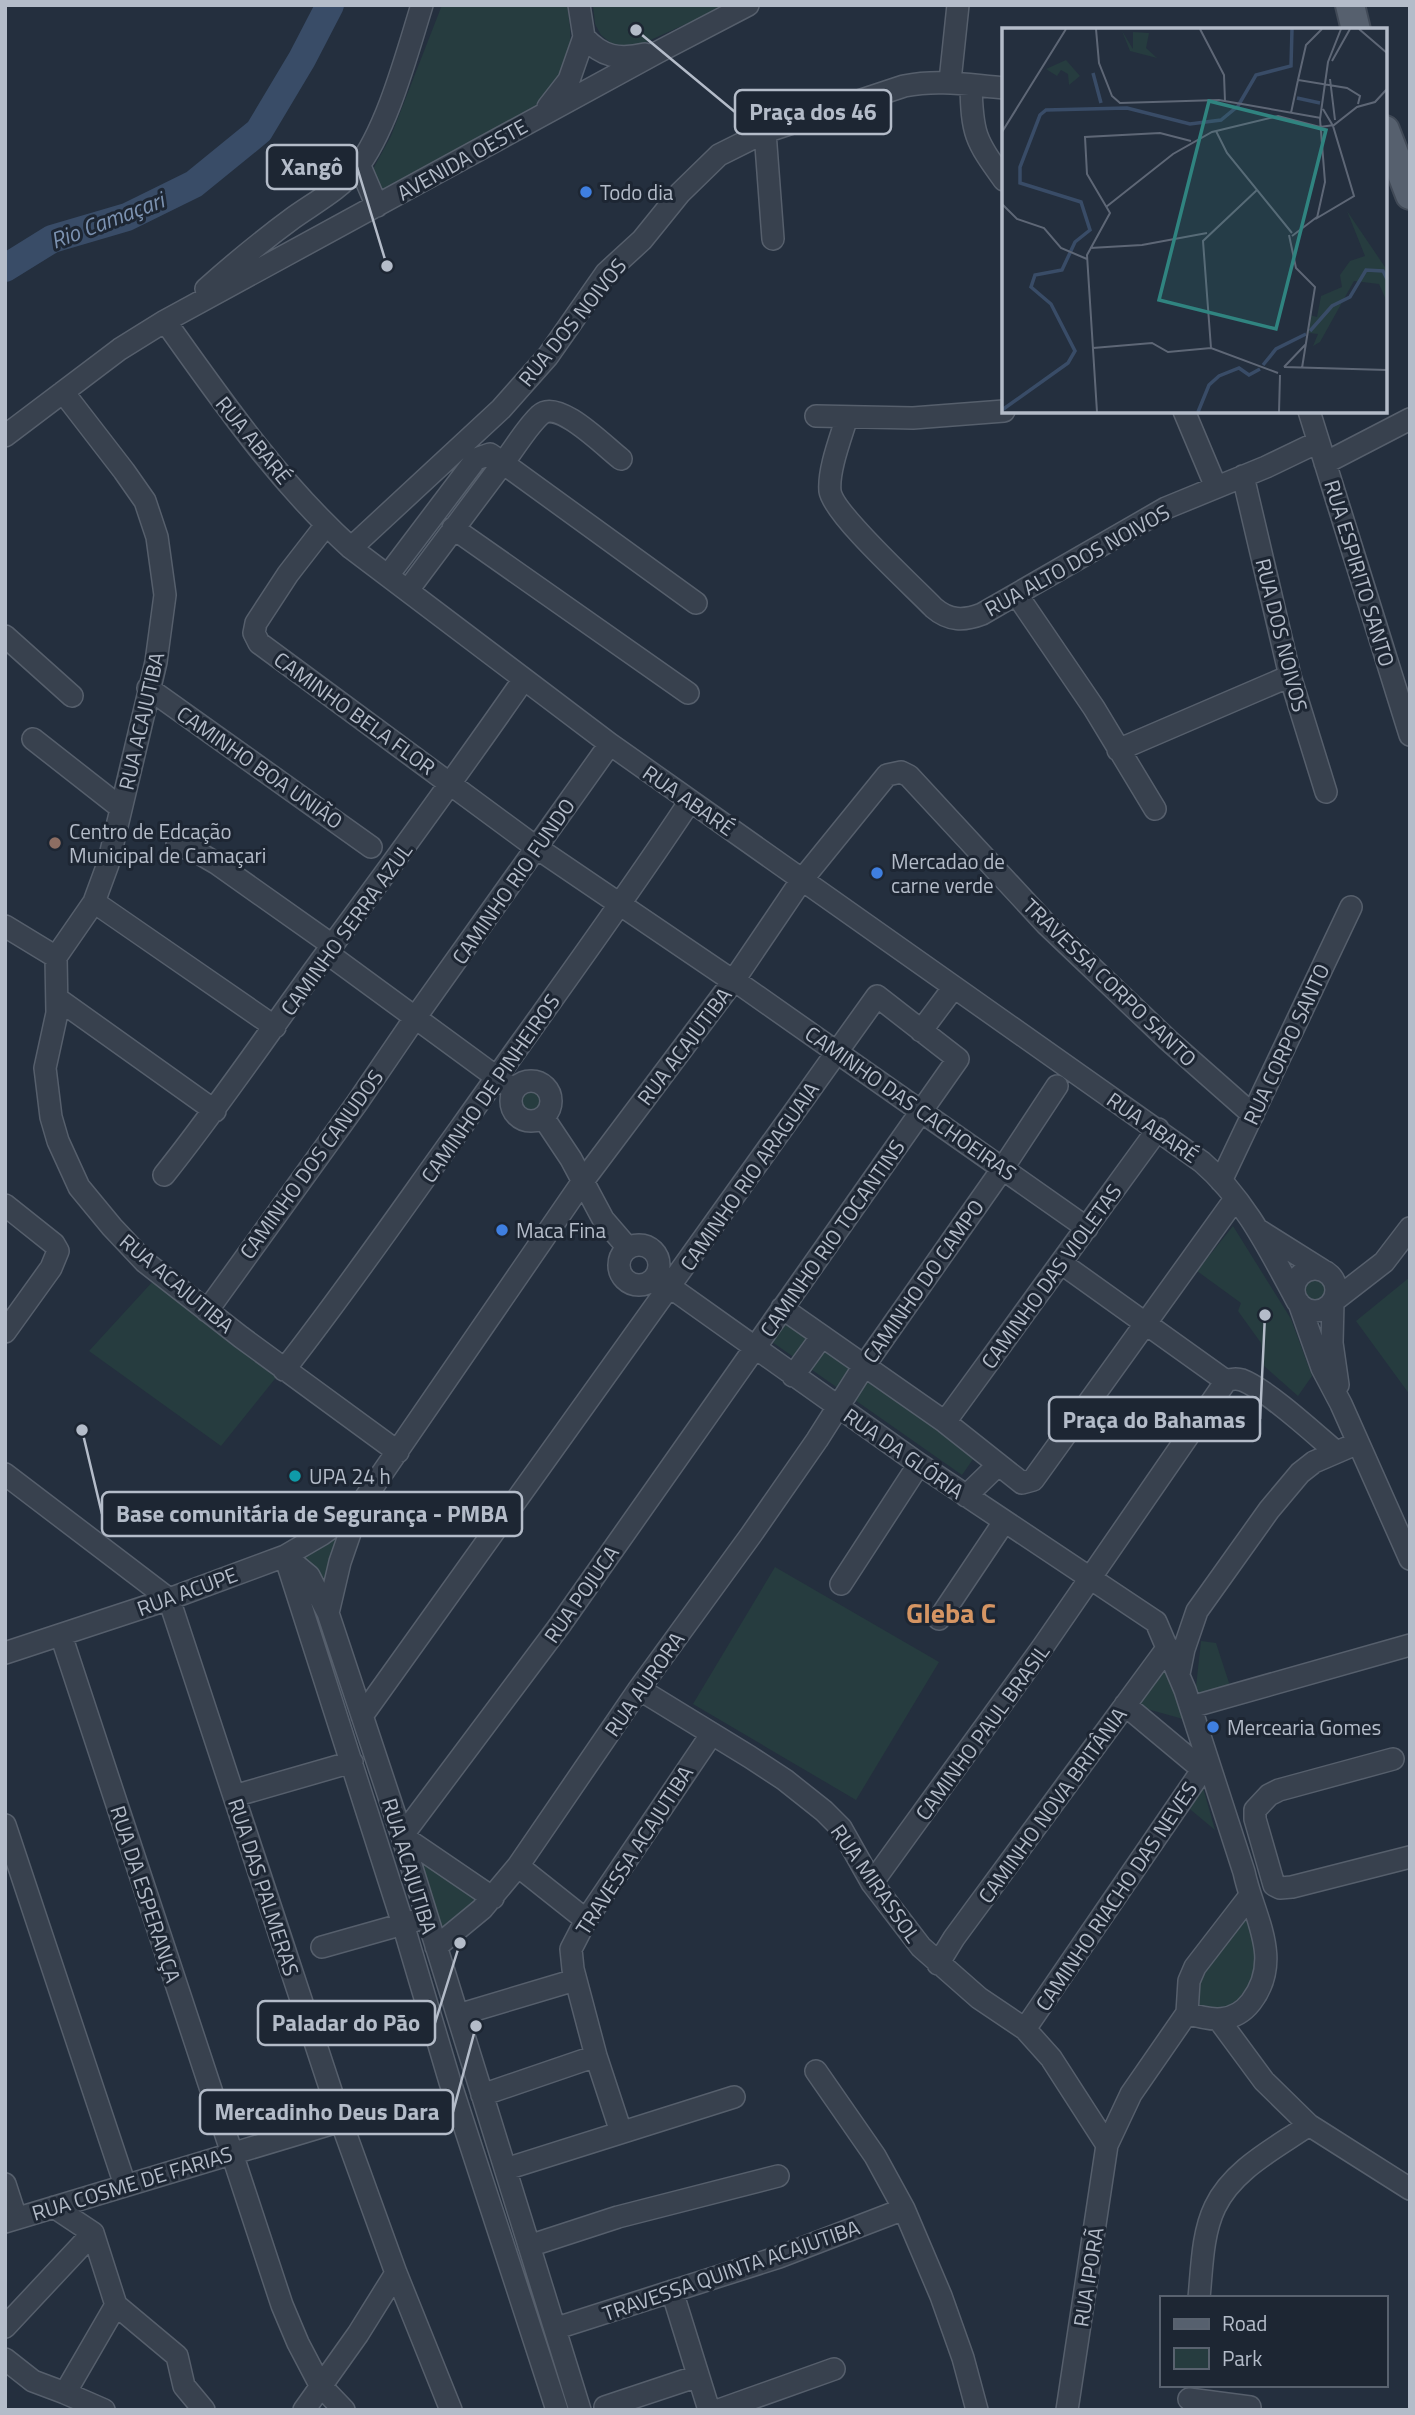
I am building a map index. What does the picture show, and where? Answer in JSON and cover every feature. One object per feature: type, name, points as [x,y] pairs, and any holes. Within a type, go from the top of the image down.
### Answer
[{"type":"main road","points":[[1350,5],[1356,28]]},
{"type":"main road","points":[[1387,135],[1410,195]]},
{"type":"street","points":[[173,316],[272,234],[339,186],[359,164],[386,111],[422,5]]},
{"type":"street","points":[[537,119],[569,80],[584,37],[579,5]]},
{"type":"street","name":"AVENIDA OESTE","points":[[5,436],[120,349],[173,316],[748,5]]},
{"type":"street","points":[[950,81],[958,5]]},
{"type":"street","points":[[584,37],[606,55],[617,57],[658,52]]},
{"type":"street","name":"RUA DOS NOIVOS","points":[[351,548],[501,409],[548,356],[606,273],[648,233],[680,193],[719,155],[765,132],[904,86],[950,81],[1002,88]]},
{"type":"street","points":[[971,85],[973,127],[976,136],[1002,177]]},
{"type":"street","points":[[765,132],[773,239]]},
{"type":"street","points":[[359,164],[377,206]]},
{"type":"street","name":"RUA ABARÉ","points":[[173,316],[240,425],[326,525],[351,548],[389,574],[610,744],[801,881],[1158,1129],[1202,1162],[1221,1181],[1259,1230],[1297,1300],[1322,1368],[1410,1559]]},
{"type":"street","name":"RUA ACAJUTIBA","points":[[63,392],[140,494],[154,524],[165,595],[156,662],[108,864],[94,902],[56,957],[57,1013],[46,1058],[45,1078],[51,1117],[79,1187],[129,1246],[154,1269],[284,1370],[398,1452]]},
{"type":"street","points":[[408,590],[541,413],[552,410],[564,414],[621,459]]},
{"type":"street","points":[[816,416],[914,418],[1002,411]]},
{"type":"street","points":[[1185,413],[1216,487]]},
{"type":"street","name":"RUA ESPIRITO SANTO","points":[[1310,413],[1410,735]]},
{"type":"street","name":"RUA ALTO DOS NOIVOS","points":[[847,417],[831,479],[830,492],[836,505],[934,608],[948,617],[961,620],[975,617],[1017,595],[1166,508],[1318,442]]},
{"type":"street","points":[[1325,463],[1410,419]]},
{"type":"street","points":[[389,574],[476,459],[490,454],[696,603]]},
{"type":"street","name":"RUA DOS NOIVOS","points":[[1243,476],[1290,676],[1326,792]]},
{"type":"street","name":"CAMINHO BELA FLOR","points":[[326,525],[288,573],[256,623],[255,636],[259,643],[451,784]]},
{"type":"street","points":[[453,528],[688,693]]},
{"type":"street","points":[[1017,595],[1094,708],[1155,809]]},
{"type":"street","points":[[5,636],[72,696]]},
{"type":"street","points":[[1118,750],[1290,676]]},
{"type":"street","name":"CAMINHO SERRA AZUL","points":[[164,1175],[215,1111],[524,679]]},
{"type":"street","name":"CAMINHO BOA UNIÃO","points":[[148,688],[371,846]]},
{"type":"street","points":[[33,739],[121,808]]},
{"type":"street","name":"CAMINHO RIO FUNDO","points":[[415,1017],[610,744]]},
{"type":"street","name":"TRAVESSA CORPO SANTO","points":[[801,881],[882,780],[894,773],[909,776],[1047,925],[1168,1040],[1253,1115]]},
{"type":"street","name":"CAMINHO DAS CACHOEIRAS","points":[[451,784],[620,906],[837,1051],[1087,1228]]},
{"type":"street","name":"CAMINHO DE PINHEIROS","points":[[284,1370],[505,1084],[690,801]]},
{"type":"street","points":[[177,845],[216,863],[505,1084],[514,1113],[528,1121],[543,1117],[603,1219],[628,1248]]},
{"type":"street","name":"RUA ACAJUTIBA","points":[[580,2410],[402,1836],[328,1613],[339,1563],[359,1507],[583,1181],[734,981],[801,881]]},
{"type":"street","points":[[94,902],[275,1027]]},
{"type":"street","name":"RUA CORPO SANTO","points":[[1221,1181],[1351,907]]},
{"type":"street","points":[[5,926],[56,957]]},
{"type":"street","points":[[922,1031],[954,987]]},
{"type":"street","name":"CAMINHO RIO ARAGUAIA","points":[[362,1716],[663,1282],[877,996],[922,1031]]},
{"type":"street","points":[[58,999],[215,1111]]},
{"type":"street","name":"CAMINHO DOS CANUDOS","points":[[207,1311],[357,1103],[415,1017]]},
{"type":"street","name":"CAMINHO RIO TOCANTINS","points":[[755,1348],[958,1059],[922,1031]]},
{"type":"street","name":"CAMINHO DO CAMPO","points":[[838,1408],[864,1366],[1057,1086]]},
{"type":"street","name":"CAMINHO DAS VIOLETAS","points":[[945,1422],[1158,1129]]},
{"type":"street","points":[[782,1308],[945,1422],[1021,1483],[1033,1480],[1236,1199]]},
{"type":"street","points":[[5,1205],[55,1245],[58,1251],[55,1262],[5,1332]]},
{"type":"street","points":[[1384,1262],[1361,1269],[1312,1270],[1303,1274],[1295,1287],[1297,1300],[1304,1308],[1316,1311],[1328,1307],[1384,1262],[1410,1228]]},
{"type":"street","name":"RUA ABARÉ","points":[[1259,1230],[1323,1271]]},
{"type":"street","points":[[642,1245],[654,1251],[660,1264],[663,1282],[637,1286],[625,1280],[621,1274],[620,1260],[628,1248],[642,1245]]},
{"type":"street","points":[[1061,1263],[1226,1381],[1238,1379],[1257,1388],[1335,1451]]},
{"type":"street","points":[[1323,1271],[1335,1282],[1337,1291],[1334,1301]]},
{"type":"street","name":"RUA DA GLÓRIA","points":[[663,1282],[919,1464],[1156,1622]]},
{"type":"street","name":"RUA ABARÉ","points":[[1334,1301],[1332,1342],[1341,1405]]},
{"type":"street","points":[[793,1376],[822,1336]]},
{"type":"street","name":"RUA POJUCA","points":[[402,1836],[524,1675],[755,1348]]},
{"type":"street","name":"CAMINHO PAUL BRASIL","points":[[872,1883],[1090,1579],[1226,1381]]},
{"type":"street","name":"RUA AURORA","points":[[436,1947],[493,1898],[518,1866],[639,1689],[751,1535],[838,1408]]},
{"type":"street","points":[[1179,1674],[1184,1649],[1198,1611],[1269,1510],[1300,1473],[1314,1462],[1358,1443]]},
{"type":"street","points":[[841,1584],[919,1464]]},
{"type":"street","points":[[966,1496],[998,1465]]},
{"type":"street","points":[[5,1474],[169,1599]]},
{"type":"street","name":"RUA ACUPE","points":[[8,1646],[61,1635],[285,1556],[321,1535],[359,1507]]},
{"type":"street","points":[[939,1619],[1004,1521]]},
{"type":"street","points":[[285,1556],[309,1576],[328,1613]]},
{"type":"street","points":[[285,1556],[557,2410]]},
{"type":"street","name":"RUA DAS PALMERAS","points":[[169,1599],[341,2121],[396,2273],[452,2410]]},
{"type":"street","points":[[1198,1611],[1175,1620],[1156,1622],[1191,1707],[1205,1767],[1262,1928],[1267,1967],[1265,1976],[1248,2006],[1231,2017],[1219,2020],[1187,2014],[1191,1976],[1249,1897]]},
{"type":"street","name":"RUA DA ESPERANÇA","points":[[61,1635],[282,2305],[320,2385],[344,2410]]},
{"type":"street","points":[[1191,1707],[1410,1645]]},
{"type":"street","name":"CAMINHO NOVA BRITÂNIA","points":[[938,1964],[954,1938],[1168,1647]]},
{"type":"street","name":"RUA MIRASSOL","points":[[639,1689],[785,1780],[824,1811],[841,1828],[872,1883],[921,1947],[979,1998],[1026,2029],[1051,2058],[1107,2145]]},
{"type":"street","points":[[1125,1705],[1205,1767]]},
{"type":"street","name":"TRAVESSA ACAJUTIBA","points":[[621,2132],[575,1980],[572,1949],[586,1920],[711,1735]]},
{"type":"street","points":[[1393,1759],[1269,1795],[1254,1813],[1274,1885],[1280,1888],[1410,1857]]},
{"type":"street","points":[[234,1796],[352,1762]]},
{"type":"street","name":"CAMINHO RIACHO DAS NEVES","points":[[1026,2029],[1205,1767]]},
{"type":"street","points":[[5,1825],[125,2185]]},
{"type":"street","points":[[402,1836],[493,1898]]},
{"type":"street","points":[[1237,1852],[1262,1844]]},
{"type":"street","points":[[518,1866],[586,1920]]},
{"type":"street","points":[[322,1947],[426,1917]]},
{"type":"street","points":[[458,2015],[575,1980]]},
{"type":"street","name":"RUA IPORÃ","points":[[1067,2410],[1107,2145],[1131,2094],[1187,2014]]},
{"type":"street","points":[[1219,2020],[1264,2081],[1309,2125],[1410,2189]]},
{"type":"street","points":[[482,2095],[596,2056]]},
{"type":"street","points":[[816,2071],[875,2156],[904,2209],[941,2296],[963,2358],[977,2410]]},
{"type":"street","points":[[473,2151],[487,2159],[498,2173],[507,2173],[621,2132],[734,2097]]},
{"type":"street","name":"RUA COSME DE FARIAS","points":[[10,2220],[341,2121]]},
{"type":"street","points":[[1199,2296],[1205,2241],[1215,2207],[1238,2175],[1309,2125]]},
{"type":"street","points":[[529,2246],[618,2217],[778,2176]]},
{"type":"street","points":[[5,2183],[10,2220]]},
{"type":"street","points":[[54,2207],[93,2232],[116,2305],[177,2356],[184,2386],[204,2410]]},
{"type":"street","name":"TRAVESSA QUINTA ACAJUTIBA","points":[[557,2329],[822,2242],[904,2209]]},
{"type":"street","points":[[5,2327],[93,2232]]},
{"type":"street","points":[[304,2410],[358,2334],[396,2273]]},
{"type":"street","points":[[672,2291],[709,2410]]},
{"type":"street","points":[[65,2393],[116,2305]]},
{"type":"street","points":[[5,2359],[33,2381],[104,2410]]},
{"type":"street","points":[[719,2410],[834,2369]]},
{"type":"street","points":[[605,2407],[698,2376]]},
{"type":"street","points":[[1190,2398],[1250,2407]]},
{"type":"green space","points":[[442,5],[567,5],[570,41],[567,62],[558,84],[543,101],[528,112],[382,195],[373,169],[391,136]]},
{"type":"green space","points":[[593,5],[728,5],[635,47],[612,44],[601,35],[595,24]]},
{"type":"green space","points":[[529,1085],[539,1089],[543,1099],[539,1109],[529,1113],[519,1109],[515,1099],[519,1089]]},
{"type":"green space","points":[[1233,1226],[1291,1319],[1312,1376],[1298,1396],[1264,1366],[1261,1343],[1238,1311],[1241,1303],[1197,1271]]},
{"type":"green space","points":[[1311,1271],[1325,1275],[1335,1287],[1335,1293],[1324,1307],[1311,1308],[1297,1283]]},
{"type":"green space","points":[[1410,1277],[1410,1395],[1356,1321]]},
{"type":"green space","points":[[155,1279],[278,1375],[221,1446],[89,1351]]},
{"type":"green space","points":[[781,1314],[980,1449],[962,1475],[765,1337]]},
{"type":"green space","points":[[350,1516],[327,1609],[293,1555]]},
{"type":"green space","points":[[775,1567],[939,1662],[856,1800],[693,1704]]},
{"type":"green space","points":[[1201,1641],[1216,1643],[1231,1689],[1195,1696]]},
{"type":"green space","points":[[1164,1664],[1183,1719],[1133,1705]]},
{"type":"green space","points":[[1202,1784],[1215,1830],[1185,1805]]},
{"type":"green space","points":[[403,1837],[489,1892],[436,1945]]},
{"type":"green space","points":[[1251,1892],[1263,1975],[1215,2027],[1198,2017],[1196,1967]]},
{"type":"waterway","name":"Rio Camaçari","points":[[5,268],[52,239],[127,217],[194,184],[259,131],[302,59],[330,5]]},
{"type":"place","name":"Praça dos 46","points":[[636,30]]},
{"type":"place","name":"Todo dia","points":[[586,192]]},
{"type":"place","name":"Xangô","points":[[387,266]]},
{"type":"place","name":"Centro de Edcação Municipal de Camaçari","points":[[55,843]]},
{"type":"place","name":"Mercadao de carne verde","points":[[877,873]]},
{"type":"place","name":"Maca Fina","points":[[502,1230]]},
{"type":"place","name":"Praça do Bahamas","points":[[1265,1315]]},
{"type":"place","name":"Base comunitária de Segurança - PMBA","points":[[82,1430]]},
{"type":"place","name":"UPA 24 h","points":[[295,1476]]},
{"type":"place","name":"Mercearia Gomes","points":[[1213,1727]]},
{"type":"place","name":"Paladar do Pão","points":[[460,1943]]},
{"type":"place","name":"Mercadinho Deus Dara","points":[[476,2026]]},
{"type":"district","name":"Gleba C","points":[[951,1612]]}]
